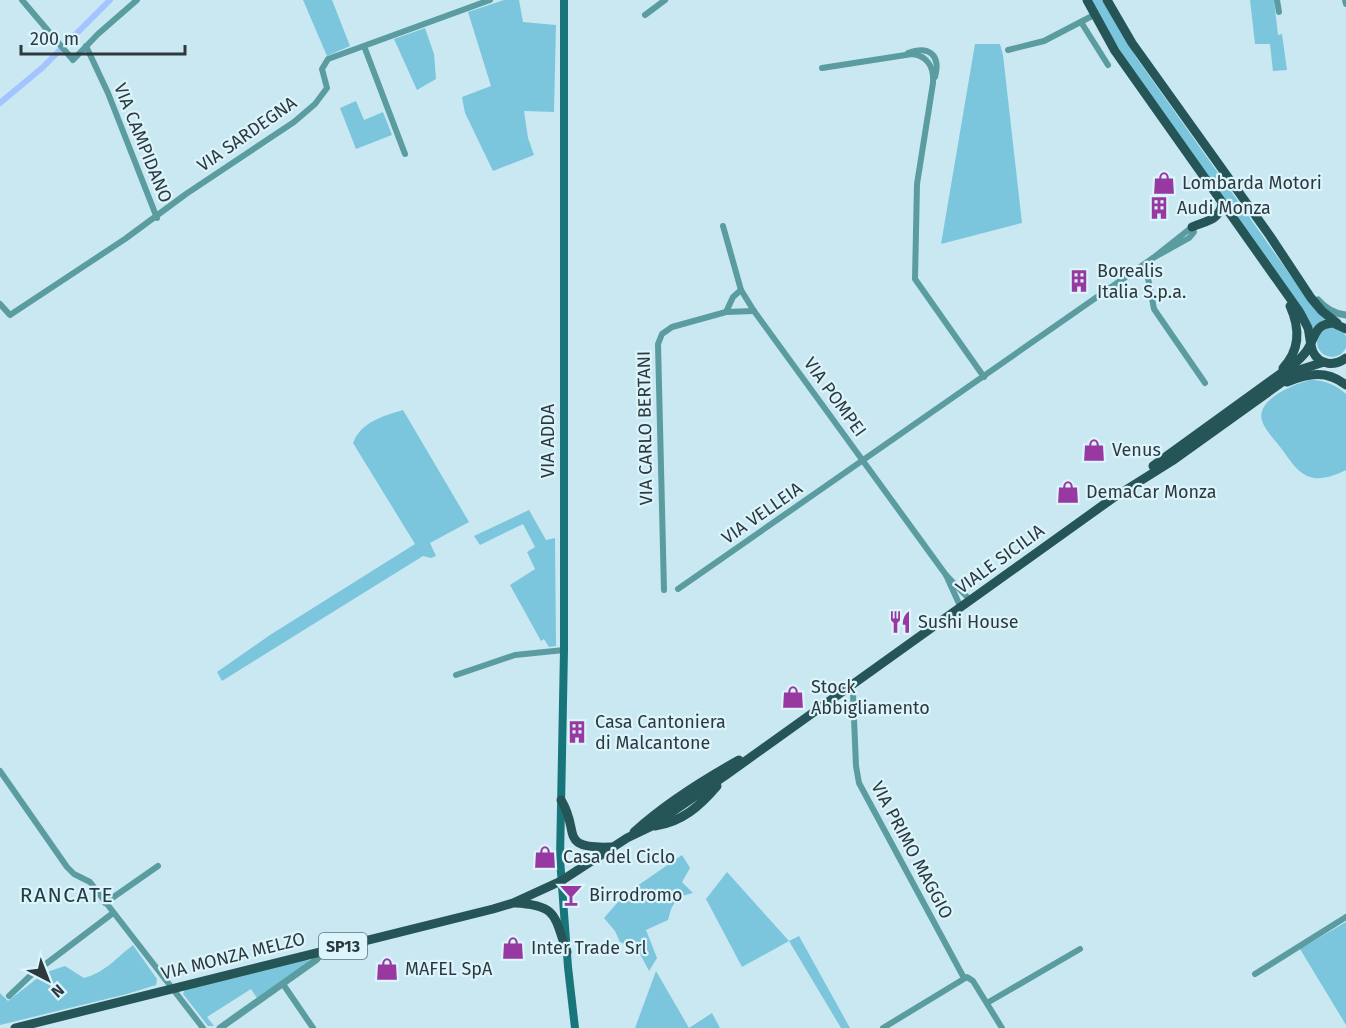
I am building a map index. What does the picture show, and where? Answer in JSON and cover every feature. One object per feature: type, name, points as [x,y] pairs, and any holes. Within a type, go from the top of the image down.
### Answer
[{"type":"main road","name":"VIA ADDA","points":[[564,0],[564,650],[561,881],[575,1028]]},
{"type":"main road","points":[[1087,0],[1115,51],[1305,321],[1315,355],[1346,380]]},
{"type":"main road","points":[[1108,0],[1132,43],[1315,304],[1342,325]]},
{"type":"main road","points":[[1192,227],[1217,216],[1222,204]]},
{"type":"main road","points":[[1256,390],[1289,362],[1296,345],[1296,319],[1280,285]]},
{"type":"main road","name":"VIALE SICILIA","points":[[561,881],[627,838],[645,821],[726,775],[1126,489],[1169,453],[1296,362],[1320,327],[1327,323],[1342,325]]},
{"type":"main road","name":"VIALE SICILIA","points":[[1126,489],[1178,457],[1299,370],[1326,363],[1337,363],[1346,358]]},
{"type":"main road","points":[[1274,387],[1296,379],[1321,374],[1335,377],[1346,385]]},
{"type":"main road","name":"VIALE SICILIA","points":[[627,838],[650,827],[677,809],[685,797],[722,770],[775,740]]},
{"type":"main road","points":[[650,827],[672,822],[691,812],[726,775]]},
{"type":"main road","points":[[685,797],[696,804],[691,812],[683,814],[677,809],[685,797]]},
{"type":"main road","points":[[561,800],[570,830],[578,842],[589,848],[614,847]]},
{"type":"main road","name":"VIA MONZA MELZO","points":[[15,1028],[513,903],[561,881]]},
{"type":"main road","points":[[513,903],[535,904],[550,911],[567,952]]},
{"type":"street","points":[[22,0],[73,60],[137,0]]},
{"type":"street","name":"VIA SARDEGNA","points":[[0,304],[10,315],[157,218],[212,176],[294,122],[315,104],[327,88],[322,69],[328,59],[490,0]]},
{"type":"street","points":[[645,15],[664,0]]},
{"type":"street","points":[[1277,0],[1279,12]]},
{"type":"street","points":[[1008,50],[1044,41],[1094,15]]},
{"type":"street","points":[[1081,21],[1108,65]]},
{"type":"street","name":"VIA CAMPIDANO","points":[[86,46],[108,93],[157,218]]},
{"type":"street","points":[[364,46],[405,154]]},
{"type":"street","points":[[822,68],[902,56],[920,50],[928,51],[933,55],[937,67],[917,184],[915,279],[984,377]]},
{"type":"street","name":"VIA POMPEI","points":[[723,226],[741,290],[754,311],[946,575],[971,601]]},
{"type":"street","name":"VIA VELLEIA","points":[[678,589],[1142,267],[1192,227]]},
{"type":"street","points":[[1142,267],[1148,278],[1152,306],[1205,383]]},
{"type":"street","points":[[1294,273],[1322,305],[1336,314],[1346,315]]},
{"type":"street","points":[[726,312],[733,297],[741,290]]},
{"type":"street","name":"VIA CARLO BERTANI","points":[[664,590],[658,344],[662,334],[672,327],[726,312],[754,311]]},
{"type":"street","name":"VIA POMPEI","points":[[946,575],[961,608]]},
{"type":"street","points":[[456,675],[515,655],[564,650]]},
{"type":"street","name":"VIA PRIMO MAGGIO","points":[[853,694],[856,766],[859,783],[966,978],[973,981],[1002,1028]]},
{"type":"street","points":[[0,771],[67,867],[74,874],[90,882],[202,1028]]},
{"type":"street","points":[[105,903],[158,866]]},
{"type":"street","points":[[9,996],[30,976],[113,913]]},
{"type":"street","points":[[1255,974],[1346,917]]},
{"type":"street","points":[[987,1004],[1080,949]]},
{"type":"street","points":[[220,1028],[319,958],[324,950]]},
{"type":"street","points":[[883,1028],[966,978]]},
{"type":"street","points":[[283,984],[313,1028]]},
{"type":"shaded area","points":[[303,0],[332,0],[350,46],[327,56]]},
{"type":"shaded area","points":[[504,0],[519,0],[523,22],[556,25],[554,112],[524,111],[528,138],[534,155],[493,171],[465,113],[462,97],[491,86],[468,12]]},
{"type":"shaded area","points":[[1090,0],[1102,0],[1136,57],[1310,303],[1327,320],[1312,331],[1127,62]]},
{"type":"shaded area","points":[[1250,0],[1274,0],[1278,35],[1282,34],[1287,70],[1273,71],[1270,44],[1255,44]]},
{"type":"shaded area","points":[[425,28],[434,54],[436,79],[417,90],[394,39]]},
{"type":"shaded area","points":[[975,44],[1000,44],[1003,55],[1022,223],[941,244]]},
{"type":"shaded area","points":[[356,101],[364,120],[383,112],[392,135],[356,149],[340,108]]},
{"type":"shaded area","points":[[1332,327],[1343,331],[1347,342],[1343,353],[1332,357],[1321,353],[1317,342],[1321,331]]},
{"type":"shaded area","points":[[1311,380],[1330,384],[1346,394],[1346,470],[1324,478],[1310,477],[1299,470],[1262,421],[1261,413],[1270,400],[1287,389]]},
{"type":"shaded area","points":[[403,410],[469,522],[430,543],[436,556],[431,558],[423,556],[222,681],[217,672],[270,635],[415,544],[353,443],[367,425]]},
{"type":"shaded area","points":[[529,510],[546,540],[555,538],[556,646],[549,647],[544,639],[541,641],[510,585],[535,569],[527,552],[535,547],[523,524],[480,545],[474,536]]},
{"type":"shaded area","points":[[682,855],[690,868],[682,882],[693,893],[678,897],[668,920],[646,930],[657,958],[649,971],[638,950],[620,942],[615,931],[604,918],[618,902],[640,884]]},
{"type":"shaded area","points":[[727,872],[789,941],[742,967],[706,899]]},
{"type":"shaded area","points":[[1346,922],[1346,1025],[1300,949]]},
{"type":"shaded area","points":[[799,936],[850,1028],[841,1028],[789,941]]},
{"type":"shaded area","points":[[133,945],[157,979],[156,985],[0,1025],[0,993],[8,1001],[44,973],[65,966],[84,978],[105,968]]},
{"type":"shaded area","points":[[307,957],[309,961],[257,998],[251,989],[207,1017],[214,1026],[208,1026],[183,994],[185,989]]},
{"type":"shaded area","points":[[656,971],[689,1028],[635,1028]]},
{"type":"shaded area","points":[[712,1013],[720,1028],[689,1028]]},
{"type":"waterway","points":[[0,103],[42,68],[110,0]]},
{"type":"place","name":"Lombarda Motori","points":[[1164,183]]},
{"type":"place","name":"Audi Monza","points":[[1159,208]]},
{"type":"place","name":"Borealis Italia S.p.a.","points":[[1079,281]]},
{"type":"place","name":"Venus","points":[[1094,450]]},
{"type":"place","name":"DemaCar Monza","points":[[1068,492]]},
{"type":"place","name":"Sushi House","points":[[900,622]]},
{"type":"place","name":"Stock Abbigliamento","points":[[793,697]]},
{"type":"place","name":"Casa Cantoniera di Malcantone","points":[[577,732]]},
{"type":"place","name":"Casa del Ciclo","points":[[545,857]]},
{"type":"place","name":"Birrodromo","points":[[571,895]]},
{"type":"place","name":"Inter Trade Srl","points":[[513,948]]},
{"type":"place","name":"MAFEL SpA","points":[[387,969]]},
{"type":"district","name":"RANCATE","points":[[67,895]]}]
